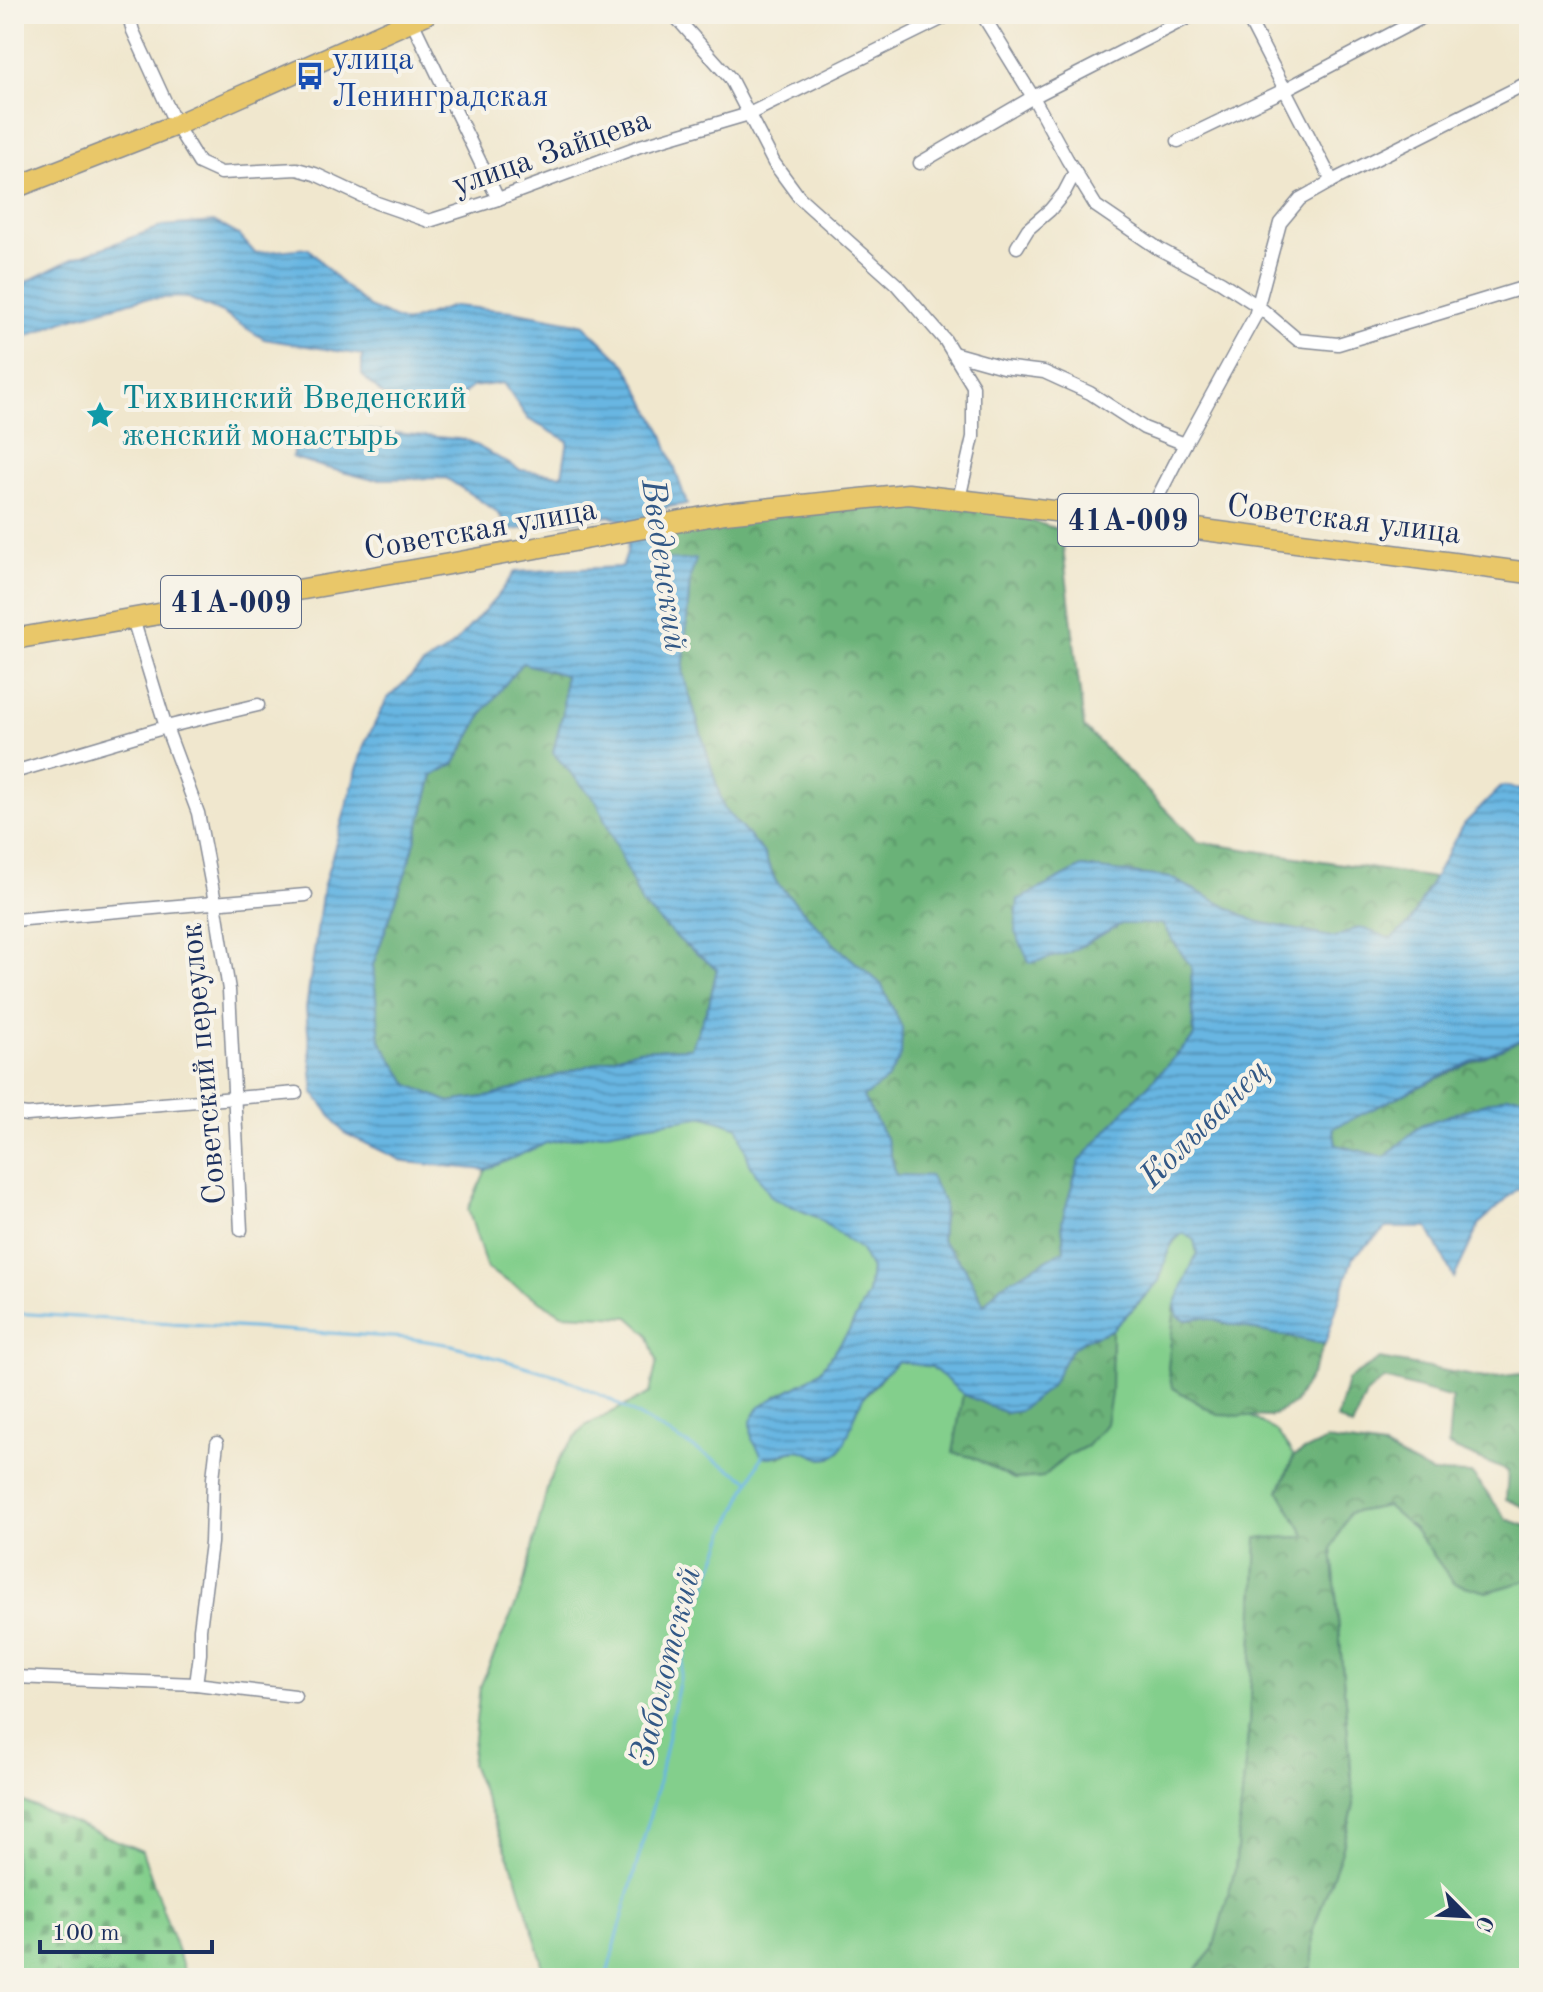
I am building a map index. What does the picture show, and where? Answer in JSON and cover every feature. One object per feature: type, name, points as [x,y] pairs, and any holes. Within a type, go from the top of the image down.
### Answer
[{"type":"main road","points":[[14,188],[176,125],[416,16]]},
{"type":"main road","name":"Советская улица","points":[[14,639],[725,513],[908,494],[1529,573]]},
{"type":"street","name":"улица Зайцева","points":[[128,14],[176,125],[199,163],[221,173],[297,169],[429,221],[640,146],[749,114],[951,14]]},
{"type":"street","points":[[673,14],[730,78],[774,163],[799,197],[896,284],[945,340],[973,386],[973,437],[959,499]]},
{"type":"street","points":[[982,14],[1096,206],[1159,249],[1258,306],[1298,340],[1338,344],[1529,286]]},
{"type":"street","points":[[920,163],[1033,97],[1195,14]]},
{"type":"street","points":[[1246,14],[1332,181]]},
{"type":"street","points":[[1178,141],[1429,14]]},
{"type":"street","points":[[416,16],[498,199]]},
{"type":"street","points":[[1145,522],[1255,316],[1280,223],[1300,199],[1529,82]]},
{"type":"street","points":[[1017,247],[1028,229],[1064,193],[1075,172]]},
{"type":"street","points":[[953,353],[1003,367],[1044,372],[1090,393],[1144,428],[1185,444]]},
{"type":"street","name":"Советский переулок","points":[[133,619],[166,727],[198,813],[215,902],[229,990],[241,1230]]},
{"type":"street","points":[[14,772],[166,727],[258,705]]},
{"type":"street","points":[[14,920],[306,895]]},
{"type":"street","points":[[14,1113],[27,1115],[296,1093]]},
{"type":"street","points":[[196,1684],[211,1543],[217,1443]]},
{"type":"street","points":[[14,1677],[196,1684],[295,1696]]},
{"type":"green space","points":[[959,499],[1061,530],[1084,727],[1198,842],[1434,878],[1409,924],[1391,939],[1359,927],[1335,938],[1254,921],[1171,878],[1082,867],[1018,900],[1068,953],[1121,924],[1162,924],[1191,967],[1194,1037],[1134,1100],[1062,1220],[1064,1250],[1001,1286],[984,1305],[964,1266],[941,1240],[944,1203],[896,1175],[887,1140],[862,1097],[887,1080],[902,1028],[881,984],[835,945],[776,882],[763,852],[724,809],[683,674],[690,578],[695,560],[675,562],[663,559],[655,551],[650,534],[650,528]]},
{"type":"green space","points":[[522,663],[565,675],[563,712],[553,753],[597,802],[642,904],[684,944],[717,969],[709,1004],[691,1048],[638,1050],[492,1096],[449,1102],[409,1085],[380,1041],[373,965],[409,863],[433,776],[455,763],[484,711]]},
{"type":"green space","points":[[1529,1036],[1529,1096],[1507,1096],[1421,1125],[1385,1157],[1336,1145],[1333,1127]]},
{"type":"green space","points":[[706,1116],[739,1127],[750,1164],[772,1197],[814,1216],[862,1250],[871,1269],[868,1294],[849,1331],[821,1370],[775,1397],[779,1457],[790,1451],[802,1450],[822,1459],[840,1452],[862,1399],[897,1361],[932,1367],[963,1394],[954,1453],[972,1457],[1014,1479],[1043,1477],[1067,1456],[1087,1446],[1112,1358],[1112,1330],[1157,1283],[1176,1239],[1183,1233],[1194,1240],[1197,1253],[1175,1305],[1168,1368],[1172,1387],[1218,1415],[1248,1415],[1276,1431],[1294,1456],[1279,1491],[1306,1537],[1257,1539],[1249,1723],[1235,1870],[1213,1949],[1189,1978],[542,1978],[541,1958],[516,1875],[471,1764],[480,1687],[522,1590],[549,1481],[564,1451],[585,1426],[650,1393],[657,1361],[648,1334],[629,1317],[562,1314],[487,1269],[468,1209],[486,1170],[546,1143]]},
{"type":"green space","points":[[1175,1305],[1178,1316],[1187,1320],[1202,1317],[1325,1344],[1294,1404],[1270,1417],[1218,1415],[1172,1387],[1168,1368]]},
{"type":"green space","points":[[1112,1330],[1111,1394],[1106,1424],[1087,1446],[1067,1456],[1043,1477],[1014,1479],[972,1457],[953,1453],[963,1394],[1006,1413],[1050,1387],[1069,1351],[1084,1340]]},
{"type":"green space","points":[[1380,1359],[1485,1378],[1529,1373],[1529,1509],[1506,1499],[1508,1471],[1448,1446],[1452,1398],[1384,1379],[1366,1394],[1352,1427],[1337,1419],[1347,1380]]},
{"type":"green space","points":[[1327,1440],[1384,1448],[1432,1473],[1472,1474],[1507,1519],[1529,1527],[1529,1580],[1487,1592],[1454,1583],[1414,1529],[1387,1506],[1349,1513],[1332,1548],[1354,1805],[1341,1854],[1313,1929],[1312,1968],[1291,1978],[1189,1978],[1213,1949],[1235,1870],[1249,1723],[1257,1538],[1306,1537],[1279,1491],[1294,1456]]},
{"type":"green space","points":[[1387,1506],[1414,1529],[1454,1583],[1487,1592],[1529,1580],[1529,1978],[1291,1978],[1312,1968],[1313,1929],[1341,1854],[1354,1805],[1332,1548],[1349,1513]]},
{"type":"green space","points":[[21,1801],[142,1851],[187,1978],[14,1978],[14,1803]]},
{"type":"water","points":[[215,222],[239,235],[255,253],[308,248],[369,307],[405,323],[453,306],[512,311],[583,324],[626,365],[662,432],[687,504],[654,513],[650,542],[658,555],[664,558],[696,559],[690,578],[683,674],[724,809],[763,852],[776,882],[835,945],[881,984],[902,1028],[901,1056],[887,1080],[863,1097],[887,1140],[896,1175],[930,1176],[944,1203],[941,1240],[964,1266],[984,1305],[1000,1286],[1064,1250],[1062,1220],[1079,1162],[1194,1037],[1191,967],[1162,924],[1121,924],[1068,953],[1030,963],[1015,932],[1018,900],[1082,867],[1171,878],[1254,921],[1335,938],[1359,927],[1391,939],[1409,924],[1462,826],[1502,786],[1529,790],[1529,1036],[1333,1128],[1336,1145],[1385,1157],[1421,1125],[1507,1096],[1529,1096],[1529,1189],[1517,1189],[1480,1223],[1454,1278],[1428,1228],[1386,1228],[1353,1257],[1325,1344],[1202,1317],[1187,1320],[1178,1316],[1175,1305],[1197,1253],[1194,1240],[1183,1233],[1169,1249],[1159,1281],[1112,1330],[1084,1340],[1070,1351],[1050,1387],[1019,1411],[1006,1413],[963,1394],[932,1367],[898,1361],[863,1398],[838,1453],[823,1458],[797,1450],[772,1457],[762,1456],[752,1439],[751,1421],[760,1406],[821,1370],[849,1331],[868,1294],[871,1269],[861,1250],[814,1216],[772,1198],[750,1164],[738,1127],[706,1116],[643,1125],[546,1143],[486,1170],[405,1162],[344,1133],[314,1093],[306,1009],[323,888],[364,745],[387,699],[424,664],[450,648],[497,597],[515,572],[622,567],[628,544],[623,521],[610,516],[512,530],[496,511],[446,478],[370,479],[292,457],[296,437],[353,429],[467,440],[520,470],[562,475],[568,441],[528,419],[503,383],[472,387],[451,404],[388,400],[362,375],[362,355],[264,339],[222,313],[186,297],[141,299],[69,319],[14,341],[14,288],[72,259],[163,226]],"holes":[[[522,663],[565,675],[563,712],[553,753],[597,802],[642,904],[684,944],[717,969],[709,1004],[691,1048],[638,1050],[492,1096],[449,1102],[409,1085],[380,1041],[373,965],[409,863],[433,776],[455,763],[484,711]]]},
{"type":"waterway","points":[[14,1313],[407,1338],[452,1345],[562,1377],[609,1399],[749,1480]]},
{"type":"waterway","name":"Заболотский","points":[[606,1978],[656,1793],[691,1626],[727,1529],[763,1454]]},
{"type":"place","name":"улица Ленинградская","points":[[310,76]]},
{"type":"place","name":"Тихвинский Введенский женский монастырь","points":[[100,415]]},
{"type":"water label","name":"Введенский","points":[[666,565]]},
{"type":"water label","name":"Колыванец","points":[[1203,1122]]}]
